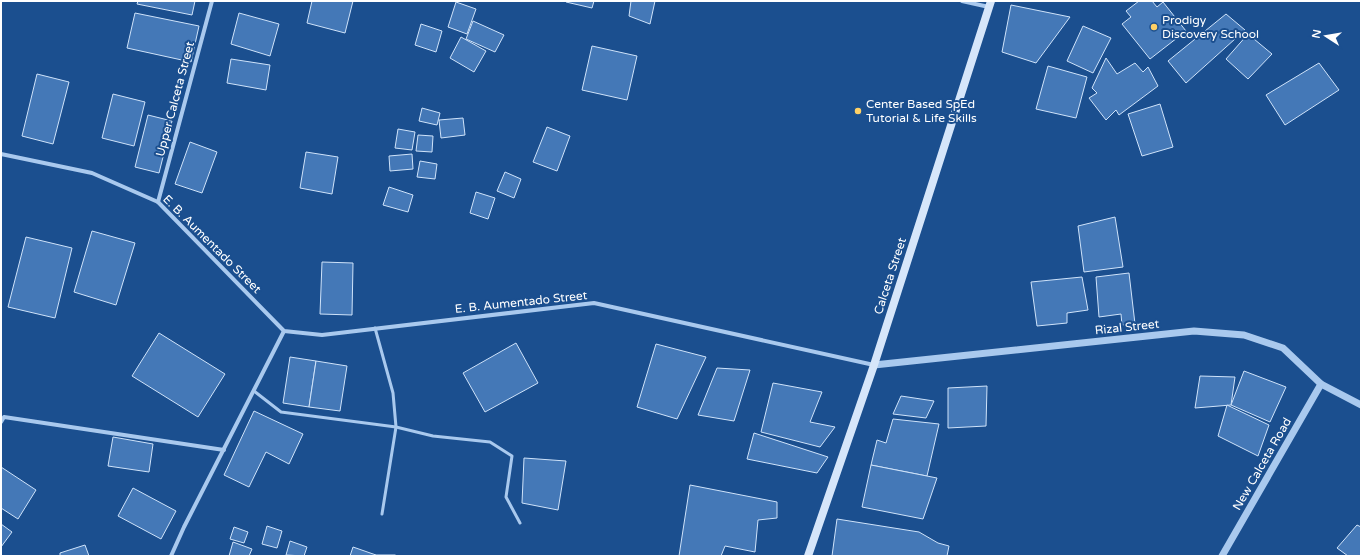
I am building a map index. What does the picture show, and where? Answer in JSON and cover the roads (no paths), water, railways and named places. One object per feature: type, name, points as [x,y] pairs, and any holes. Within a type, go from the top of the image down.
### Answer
[{"type":"main road","name":"Calceta Street","points":[[808,556],[874,365],[990,4]]},
{"type":"street","name":"Upper Calceta Street","points":[[158,202],[212,1]]},
{"type":"street","points":[[962,1],[990,4]]},
{"type":"street","name":"E. B. Aumentado Street","points":[[1,154],[92,173],[158,202],[284,331],[322,335],[594,303],[874,365]]},
{"type":"street","points":[[171,556],[184,527],[284,331]]},
{"type":"street","name":"Rizal Street","points":[[874,365],[1194,331],[1244,336],[1283,348],[1321,384],[1361,405]]},
{"type":"street","name":"New Calceta Road","points":[[1222,556],[1321,384]]},
{"type":"street","points":[[1,422],[4,417],[224,450]]},
{"type":"lane","points":[[375,328],[392,393],[396,427],[382,514]]},
{"type":"lane","points":[[254,391],[281,412],[396,427],[433,436],[490,442],[512,456],[506,497],[520,523]]},
{"type":"place","name":"Prodigy Discovery School","points":[[1154,27]]},
{"type":"place","name":"Center Based SpEd Tutorial & Life Skills","points":[[858,111]]}]
